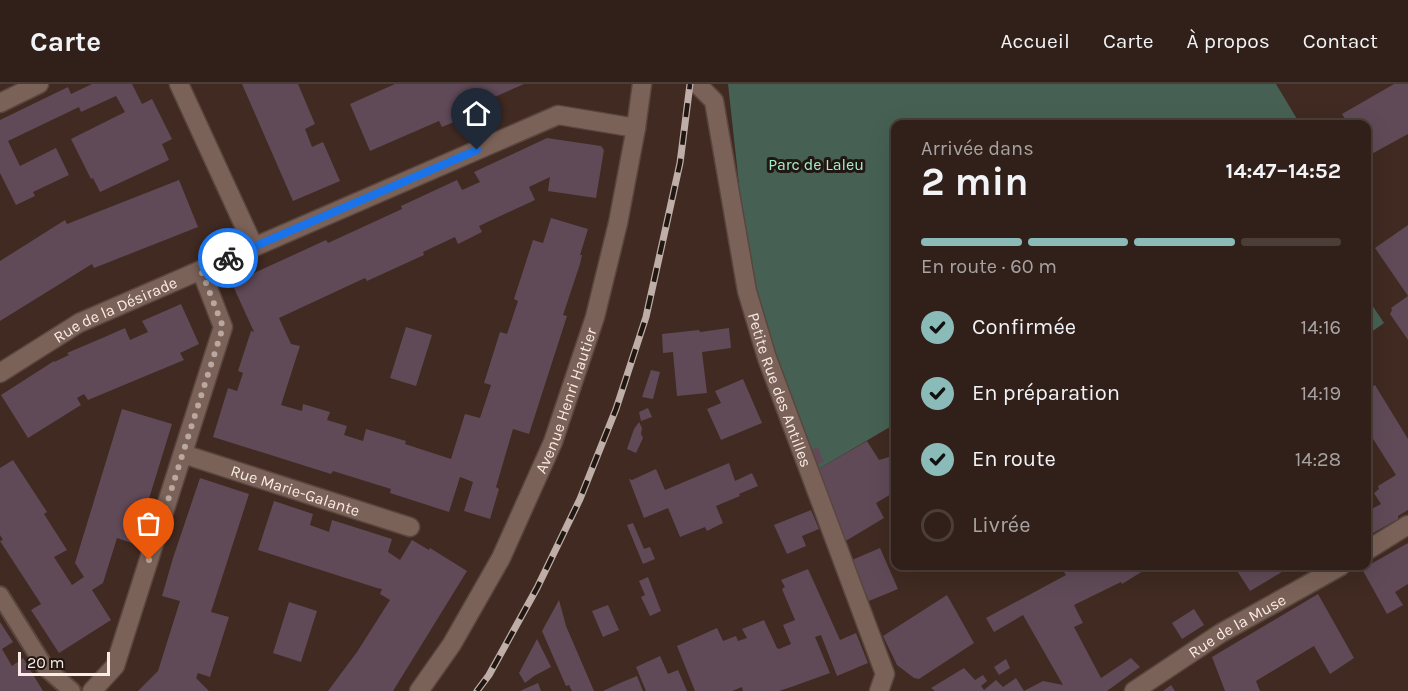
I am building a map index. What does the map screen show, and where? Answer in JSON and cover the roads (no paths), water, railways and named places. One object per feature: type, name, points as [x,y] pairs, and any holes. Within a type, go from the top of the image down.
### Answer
[{"type":"street","points":[[0,103],[39,84]]},
{"type":"street","points":[[179,84],[254,247]]},
{"type":"street","name":"Avenue Henri Hautier","points":[[419,691],[452,644],[501,558],[553,442],[595,317],[618,223],[642,84]]},
{"type":"street","name":"Petite Rue des Antilles","points":[[697,84],[714,101],[747,291],[767,358],[885,674],[879,691]]},
{"type":"street","name":"Rue de la Désirade","points":[[0,373],[79,323],[558,115],[636,128]]},
{"type":"street","points":[[92,691],[115,666],[223,327],[201,270]]},
{"type":"street","name":"Rue Marie-Galante","points":[[183,454],[410,527]]},
{"type":"street","points":[[1371,548],[1408,525]]},
{"type":"street","name":"Rue de la Muse","points":[[1134,691],[1221,633],[1334,570]]},
{"type":"lane","points":[[0,595],[45,667],[72,691]]},
{"type":"railway","points":[[477,691],[489,675],[537,588],[580,499],[616,409],[646,317],[680,163],[690,84]]},
{"type":"park label","name":"Parc de Laleu","points":[[816,164]]}]
